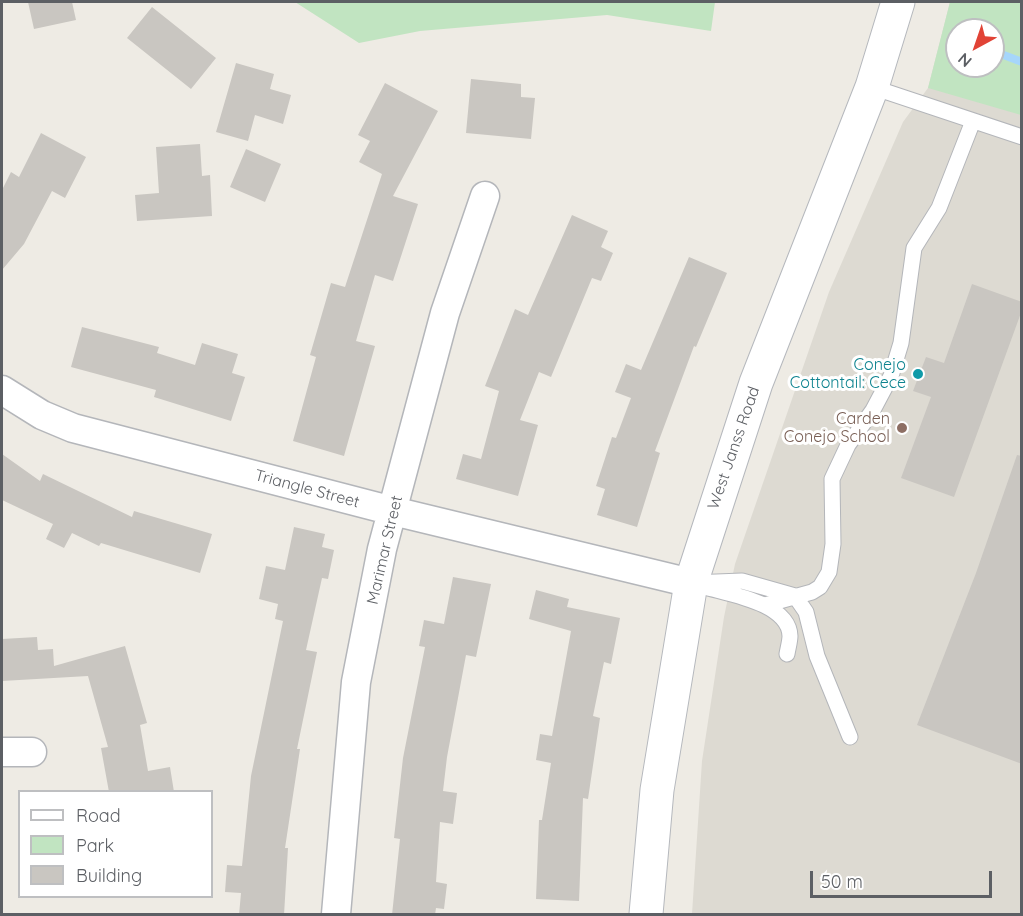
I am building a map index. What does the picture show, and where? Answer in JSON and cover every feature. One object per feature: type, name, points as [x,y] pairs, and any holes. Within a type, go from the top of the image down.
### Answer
[{"type":"main road","name":"West Janss Road","points":[[646,915],[657,790],[691,583],[756,383],[872,87],[898,2]]},
{"type":"street","name":"Marimar Street","points":[[336,915],[357,682],[382,549],[445,313],[485,196]]},
{"type":"street","name":"Triangle Street","points":[[2,390],[42,415],[73,428],[393,511],[691,583]]},
{"type":"street","points":[[2,752],[32,752]]},
{"type":"lane","points":[[872,87],[1022,137]]},
{"type":"lane","points":[[765,605],[812,592],[820,587],[829,572],[833,544],[832,479],[848,445],[873,410],[891,376],[901,343],[914,248],[939,208],[972,120]]},
{"type":"lane","points":[[691,583],[742,581],[795,596],[806,612],[817,656],[850,737]]},
{"type":"lane","points":[[691,583],[765,605],[780,615],[788,626],[790,635],[787,654]]},
{"type":"shaded area","name":"Carden Conejo School","points":[[950,2],[1021,2],[1021,914],[692,914],[702,761],[724,617],[735,564],[829,292],[903,122],[928,88],[945,22],[945,78],[1005,78],[1005,18],[946,18]]},
{"type":"green space","points":[[295,2],[715,2],[711,31],[607,15],[420,31],[359,43]]},
{"type":"green space","points":[[950,2],[1021,2],[1021,115],[928,88],[945,22],[945,78],[1005,78],[1005,18],[946,18]]},
{"type":"building","points":[[28,2],[72,2],[76,20],[34,29]]},
{"type":"building","points":[[152,7],[216,58],[191,89],[127,38]]},
{"type":"building","points":[[236,63],[274,74],[270,89],[291,95],[283,124],[255,115],[248,141],[216,132]]},
{"type":"building","points":[[471,79],[521,84],[521,97],[535,98],[531,139],[466,133]]},
{"type":"building","points":[[385,83],[438,111],[393,196],[418,204],[393,281],[375,275],[356,341],[375,346],[344,456],[293,441],[316,357],[310,355],[331,283],[345,287],[382,174],[359,162],[370,141],[358,135]]},
{"type":"building","points":[[41,133],[86,157],[65,198],[52,191],[24,244],[2,270],[2,190],[11,172],[19,177]]},
{"type":"building","points":[[200,144],[202,176],[210,175],[212,216],[137,221],[135,195],[159,193],[156,147]]},
{"type":"building","points":[[246,149],[281,164],[265,202],[230,187]]},
{"type":"building","points":[[572,215],[608,231],[601,247],[613,253],[601,281],[592,278],[551,377],[539,372],[520,420],[538,425],[518,496],[456,479],[463,454],[481,459],[499,391],[485,386],[515,309],[528,315]]},
{"type":"building","points":[[689,257],[727,273],[696,347],[694,346],[655,451],[660,453],[637,527],[597,515],[605,489],[596,486],[612,437],[616,438],[631,398],[615,392],[626,364],[641,370]]},
{"type":"building","points":[[972,284],[1022,302],[1022,310],[954,497],[901,478],[931,397],[913,391],[926,357],[944,363]]},
{"type":"building","points":[[82,327],[159,347],[157,353],[195,365],[202,343],[238,354],[232,373],[245,377],[231,421],[154,397],[156,390],[71,367]]},
{"type":"building","points":[[2,454],[40,481],[43,474],[132,517],[134,511],[212,534],[200,573],[101,543],[99,546],[72,533],[64,548],[46,539],[53,524],[2,500]]},
{"type":"building","points":[[1017,455],[1022,456],[1022,764],[917,725],[976,573]]},
{"type":"building","points":[[294,527],[325,534],[322,547],[334,550],[328,579],[322,578],[306,650],[317,652],[297,749],[300,749],[285,848],[288,848],[284,915],[239,915],[241,893],[225,892],[227,865],[242,866],[251,776],[283,621],[275,619],[278,604],[259,599],[266,566],[285,570]]},
{"type":"building","points":[[453,577],[491,584],[476,657],[466,655],[447,757],[443,791],[457,793],[453,824],[440,822],[436,882],[447,884],[444,909],[436,908],[435,915],[392,915],[400,839],[394,838],[403,758],[425,647],[419,646],[424,620],[444,624]]},
{"type":"building","points":[[536,590],[569,599],[567,607],[620,618],[611,664],[604,662],[593,716],[600,718],[588,799],[583,798],[579,901],[536,899],[539,820],[542,820],[551,763],[536,760],[540,734],[552,736],[571,631],[529,619]]},
{"type":"building","points":[[37,637],[38,650],[53,649],[54,666],[125,646],[147,723],[140,725],[148,771],[170,767],[174,790],[109,790],[101,748],[108,747],[88,676],[2,681],[2,639]]},
{"type":"waterway","points":[[1005,56],[1022,62]]},
{"type":"place","name":"Conejo Cottontail: Cece","points":[[918,374]]},
{"type":"place","name":"Carden Conejo School","points":[[902,428]]}]
